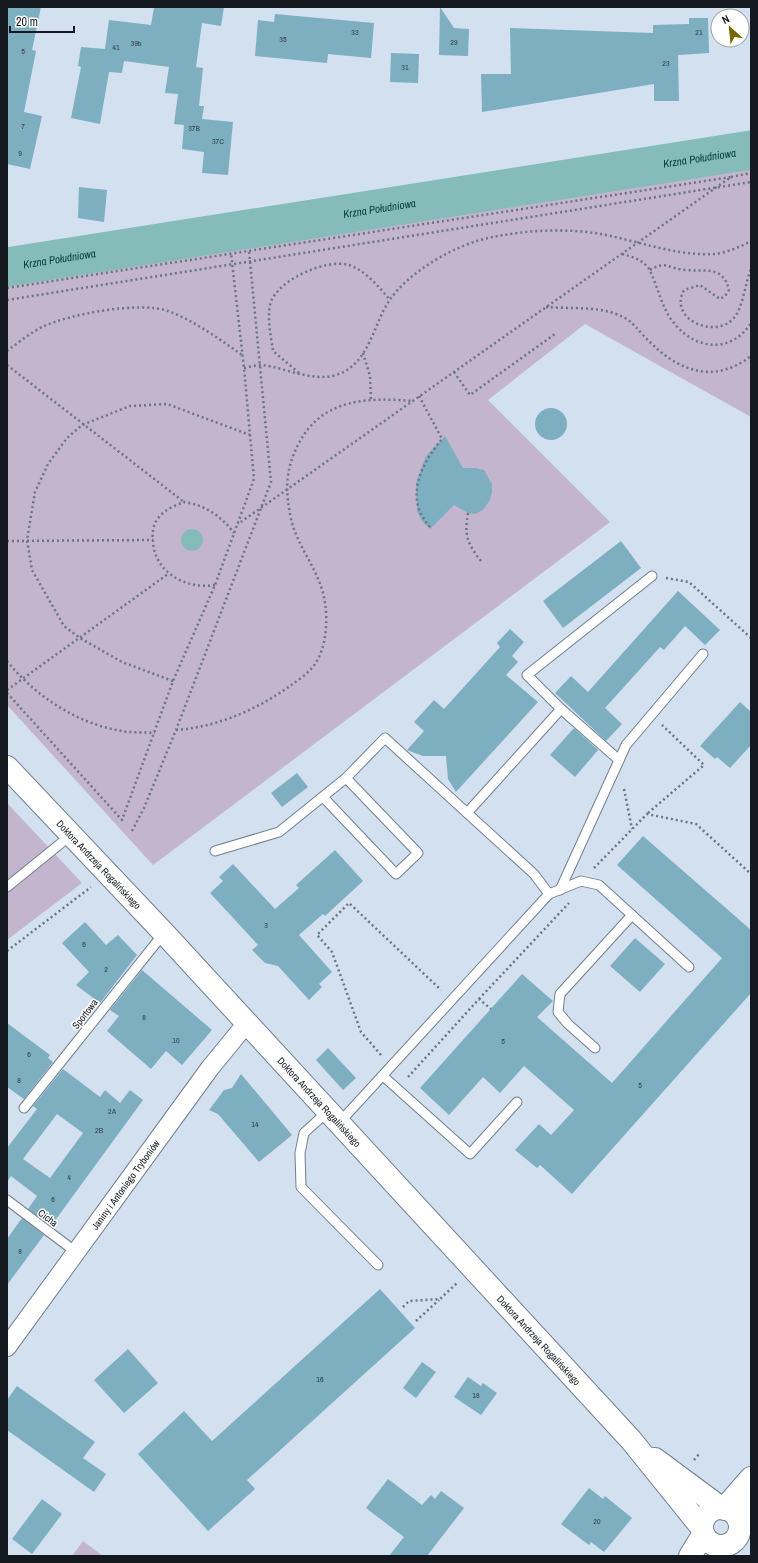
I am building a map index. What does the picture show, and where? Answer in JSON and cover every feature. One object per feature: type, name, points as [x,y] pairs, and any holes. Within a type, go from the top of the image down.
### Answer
[{"type":"street","name":"Doktora Andrzeja Rogalińskiego","points":[[7,767],[164,933],[246,1024],[631,1440],[727,1532]]},
{"type":"street","name":"Janiny i Antoniego Tryboniów","points":[[7,1347],[210,1068],[246,1024]]},
{"type":"street","points":[[690,1556],[727,1532],[751,1478]]},
{"type":"lane","points":[[619,760],[561,709],[527,675],[652,576]]},
{"type":"lane","points":[[560,890],[626,745],[703,654]]},
{"type":"lane","points":[[467,813],[561,709]]},
{"type":"lane","points":[[215,851],[279,832],[346,778],[385,738],[534,874],[549,894]]},
{"type":"lane","points":[[323,796],[396,874],[418,853],[346,778]]},
{"type":"lane","points":[[7,887],[71,835]]},
{"type":"lane","points":[[378,1265],[301,1187],[300,1153],[304,1134],[333,1118],[383,1076],[549,894],[581,881],[599,885],[689,967]]},
{"type":"lane","points":[[596,1048],[568,1024],[558,1012],[560,994],[632,915]]},
{"type":"lane","name":"Sportowa","points":[[24,1108],[164,933]]},
{"type":"lane","points":[[383,1076],[470,1154],[517,1102]]},
{"type":"lane","name":"Cicha","points":[[7,1200],[76,1252]]},
{"type":"path","points":[[7,288],[751,173]]},
{"type":"path","points":[[238,524],[731,176]]},
{"type":"path","points":[[7,300],[751,182]]},
{"type":"path","points":[[244,368],[260,365],[300,374],[322,376],[336,375],[348,369],[363,353],[390,300],[402,286],[438,258],[465,245],[492,237],[547,231],[599,234],[696,253],[715,254],[751,241]]},
{"type":"path","points":[[132,831],[144,808],[176,730],[271,482],[250,251]]},
{"type":"path","points":[[7,693],[122,820],[173,681],[215,585],[254,479],[243,355],[231,253]]},
{"type":"path","points":[[622,254],[642,262],[650,270],[673,323],[691,338],[702,344],[715,346],[726,344],[740,337],[751,323]]},
{"type":"path","points":[[300,374],[273,351],[270,304],[276,293],[288,283],[318,267],[334,263],[348,265],[360,270],[368,276],[390,300]]},
{"type":"path","points":[[650,270],[658,265],[667,265],[684,270],[714,271],[722,275],[729,290],[726,296],[720,299],[700,285],[684,290],[681,296],[683,312],[689,320],[698,324],[716,328],[725,325],[734,319],[751,269]]},
{"type":"path","points":[[7,351],[42,327],[75,316],[128,307],[167,311],[208,332],[243,355]]},
{"type":"path","points":[[546,307],[602,310],[616,314],[634,323],[642,334],[668,358],[694,371],[714,372],[731,368],[751,356]]},
{"type":"path","points":[[454,372],[470,396],[555,334]]},
{"type":"path","points":[[363,353],[370,376],[371,400]]},
{"type":"path","points":[[7,365],[82,425],[184,502],[208,509],[223,520],[234,533]]},
{"type":"path","points":[[419,396],[442,439],[424,462],[417,485],[418,508],[424,520],[431,528]]},
{"type":"path","points":[[176,730],[195,729],[252,709],[298,680],[314,665],[323,647],[325,602],[317,575],[297,539],[291,519],[287,480],[291,458],[312,423],[325,413],[343,405],[384,398],[412,401]]},
{"type":"path","points":[[173,681],[122,662],[80,638],[64,626],[32,570],[27,540],[35,492],[48,464],[67,438],[82,425],[130,406],[167,404],[250,435]]},
{"type":"path","points":[[184,502],[164,512],[159,517],[153,529],[156,560],[168,574],[200,586],[215,585]]},
{"type":"path","points":[[468,513],[466,532],[470,547],[481,561]]},
{"type":"path","points":[[7,541],[153,540]]},
{"type":"path","points":[[7,690],[168,574]]},
{"type":"path","points":[[652,576],[689,582],[751,638]]},
{"type":"path","points":[[7,661],[22,679],[44,698],[63,710],[121,731],[155,733]]},
{"type":"path","points":[[397,1089],[479,999],[579,894],[581,881],[647,814],[704,765],[651,715]]},
{"type":"path","points":[[619,760],[632,830]]},
{"type":"path","points":[[647,814],[696,824],[751,874]]},
{"type":"path","points":[[7,951],[92,887]]},
{"type":"path","points":[[382,1057],[360,1032],[332,952],[317,935],[349,903],[446,995]]},
{"type":"path","points":[[479,999],[491,1009]]},
{"type":"path","points":[[416,1321],[458,1283]]},
{"type":"path","points":[[403,1306],[410,1301],[440,1299]]},
{"type":"shaded area","points":[[751,160],[751,417],[585,324],[488,400],[610,522],[153,865],[7,705],[7,284]]},
{"type":"shaded area","points":[[192,529],[200,532],[203,540],[200,548],[192,551],[184,548],[181,540],[184,532]]},
{"type":"shaded area","points":[[7,803],[82,883],[7,940]]},
{"type":"shaded area","points":[[83,1541],[103,1556],[72,1556]]},
{"type":"building","points":[[7,7],[41,7],[32,50],[36,51],[24,112],[42,116],[30,169],[7,164]]},
{"type":"building","points":[[154,7],[224,7],[221,26],[202,23],[196,67],[203,68],[199,106],[204,106],[202,119],[233,122],[228,175],[202,173],[204,152],[182,149],[184,125],[174,124],[178,94],[165,93],[169,67],[124,61],[122,73],[109,72],[100,124],[71,118],[81,67],[78,66],[81,47],[105,49],[109,20],[151,25]]},
{"type":"building","points":[[440,7],[454,28],[469,29],[468,56],[439,55]]},
{"type":"building","points":[[275,14],[374,23],[371,58],[328,54],[327,63],[255,56],[258,20],[274,22]]},
{"type":"building","points":[[689,18],[708,18],[709,53],[678,55],[679,101],[654,101],[654,84],[482,112],[481,74],[511,74],[510,28],[653,33],[653,25],[689,24]]},
{"type":"building","points":[[391,53],[419,54],[418,83],[390,82]]},
{"type":"building","points":[[79,187],[107,190],[104,222],[78,218]]},
{"type":"building","points":[[551,408],[562,413],[567,424],[562,435],[551,440],[540,435],[535,424],[540,413]]},
{"type":"building","points":[[445,436],[463,468],[476,468],[484,470],[492,484],[492,492],[490,500],[483,510],[475,514],[468,513],[454,505],[430,529],[422,521],[417,511],[416,483],[426,456]]},
{"type":"building","points":[[621,541],[641,568],[563,628],[543,601]]},
{"type":"building","points":[[678,591],[720,630],[705,645],[685,626],[664,650],[660,647],[605,708],[622,724],[606,741],[555,693],[571,676],[588,692]]},
{"type":"building","points":[[510,629],[524,642],[512,656],[518,662],[506,675],[538,702],[456,792],[448,779],[446,756],[423,756],[407,750],[424,731],[414,722],[434,700],[444,709],[500,647],[497,643]]},
{"type":"building","points":[[740,702],[751,712],[751,745],[730,768],[717,757],[715,759],[700,746]]},
{"type":"building","points":[[574,728],[598,750],[575,777],[550,755]]},
{"type":"building","points":[[297,773],[308,787],[282,807],[271,793]]},
{"type":"building","points":[[643,836],[751,930],[751,993],[572,1194],[540,1165],[537,1168],[515,1150],[539,1124],[551,1135],[574,1110],[524,1066],[500,1093],[483,1077],[449,1115],[420,1088],[522,974],[553,1001],[537,1017],[612,1083],[722,958],[617,865]]},
{"type":"building","points":[[335,850],[363,881],[325,916],[323,914],[299,935],[332,972],[319,984],[322,987],[309,1000],[278,966],[265,963],[252,950],[258,945],[210,893],[223,881],[219,877],[233,864],[275,909],[299,888],[296,885]]},
{"type":"building","points":[[85,922],[106,945],[118,935],[137,955],[100,1003],[76,985],[89,972],[62,943]]},
{"type":"building","points":[[635,938],[665,964],[640,992],[610,966]]},
{"type":"building","points":[[142,970],[212,1030],[182,1065],[166,1051],[151,1069],[107,1031],[119,1016],[110,1010]]},
{"type":"building","points":[[7,1023],[50,1055],[48,1058],[53,1062],[24,1099],[7,1087]]},
{"type":"building","points":[[328,1048],[356,1078],[343,1090],[316,1060]]},
{"type":"building","points":[[63,1069],[100,1097],[105,1090],[120,1103],[130,1090],[143,1100],[51,1226],[28,1209],[37,1196],[11,1176],[7,1182],[7,1148],[37,1109],[33,1106]],"holes":[[[57,1114],[83,1133],[50,1178],[23,1159]]]},
{"type":"building","points":[[241,1074],[292,1135],[259,1162],[218,1114],[209,1110],[224,1090],[232,1088]]},
{"type":"building","points":[[22,1218],[44,1235],[7,1285],[7,1239]]},
{"type":"building","points":[[380,1289],[415,1328],[247,1480],[255,1489],[208,1531],[138,1454],[184,1411],[212,1441]]},
{"type":"building","points":[[128,1349],[158,1383],[124,1413],[94,1380]]},
{"type":"building","points":[[422,1362],[436,1372],[416,1398],[403,1388]]},
{"type":"building","points":[[468,1377],[481,1386],[483,1383],[497,1393],[481,1415],[454,1397]]},
{"type":"building","points":[[17,1386],[95,1442],[83,1458],[106,1474],[94,1492],[7,1430],[7,1400]]},
{"type":"building","points":[[388,1479],[422,1505],[431,1495],[435,1499],[441,1491],[464,1508],[427,1556],[389,1556],[404,1537],[366,1508]]},
{"type":"building","points":[[589,1488],[603,1499],[605,1496],[632,1518],[604,1552],[591,1542],[589,1545],[561,1524]]},
{"type":"building","points":[[42,1499],[62,1514],[32,1554],[12,1539]]},
{"type":"waterway","name":"Krzna Południowa","points":[[7,267],[751,150]]}]
